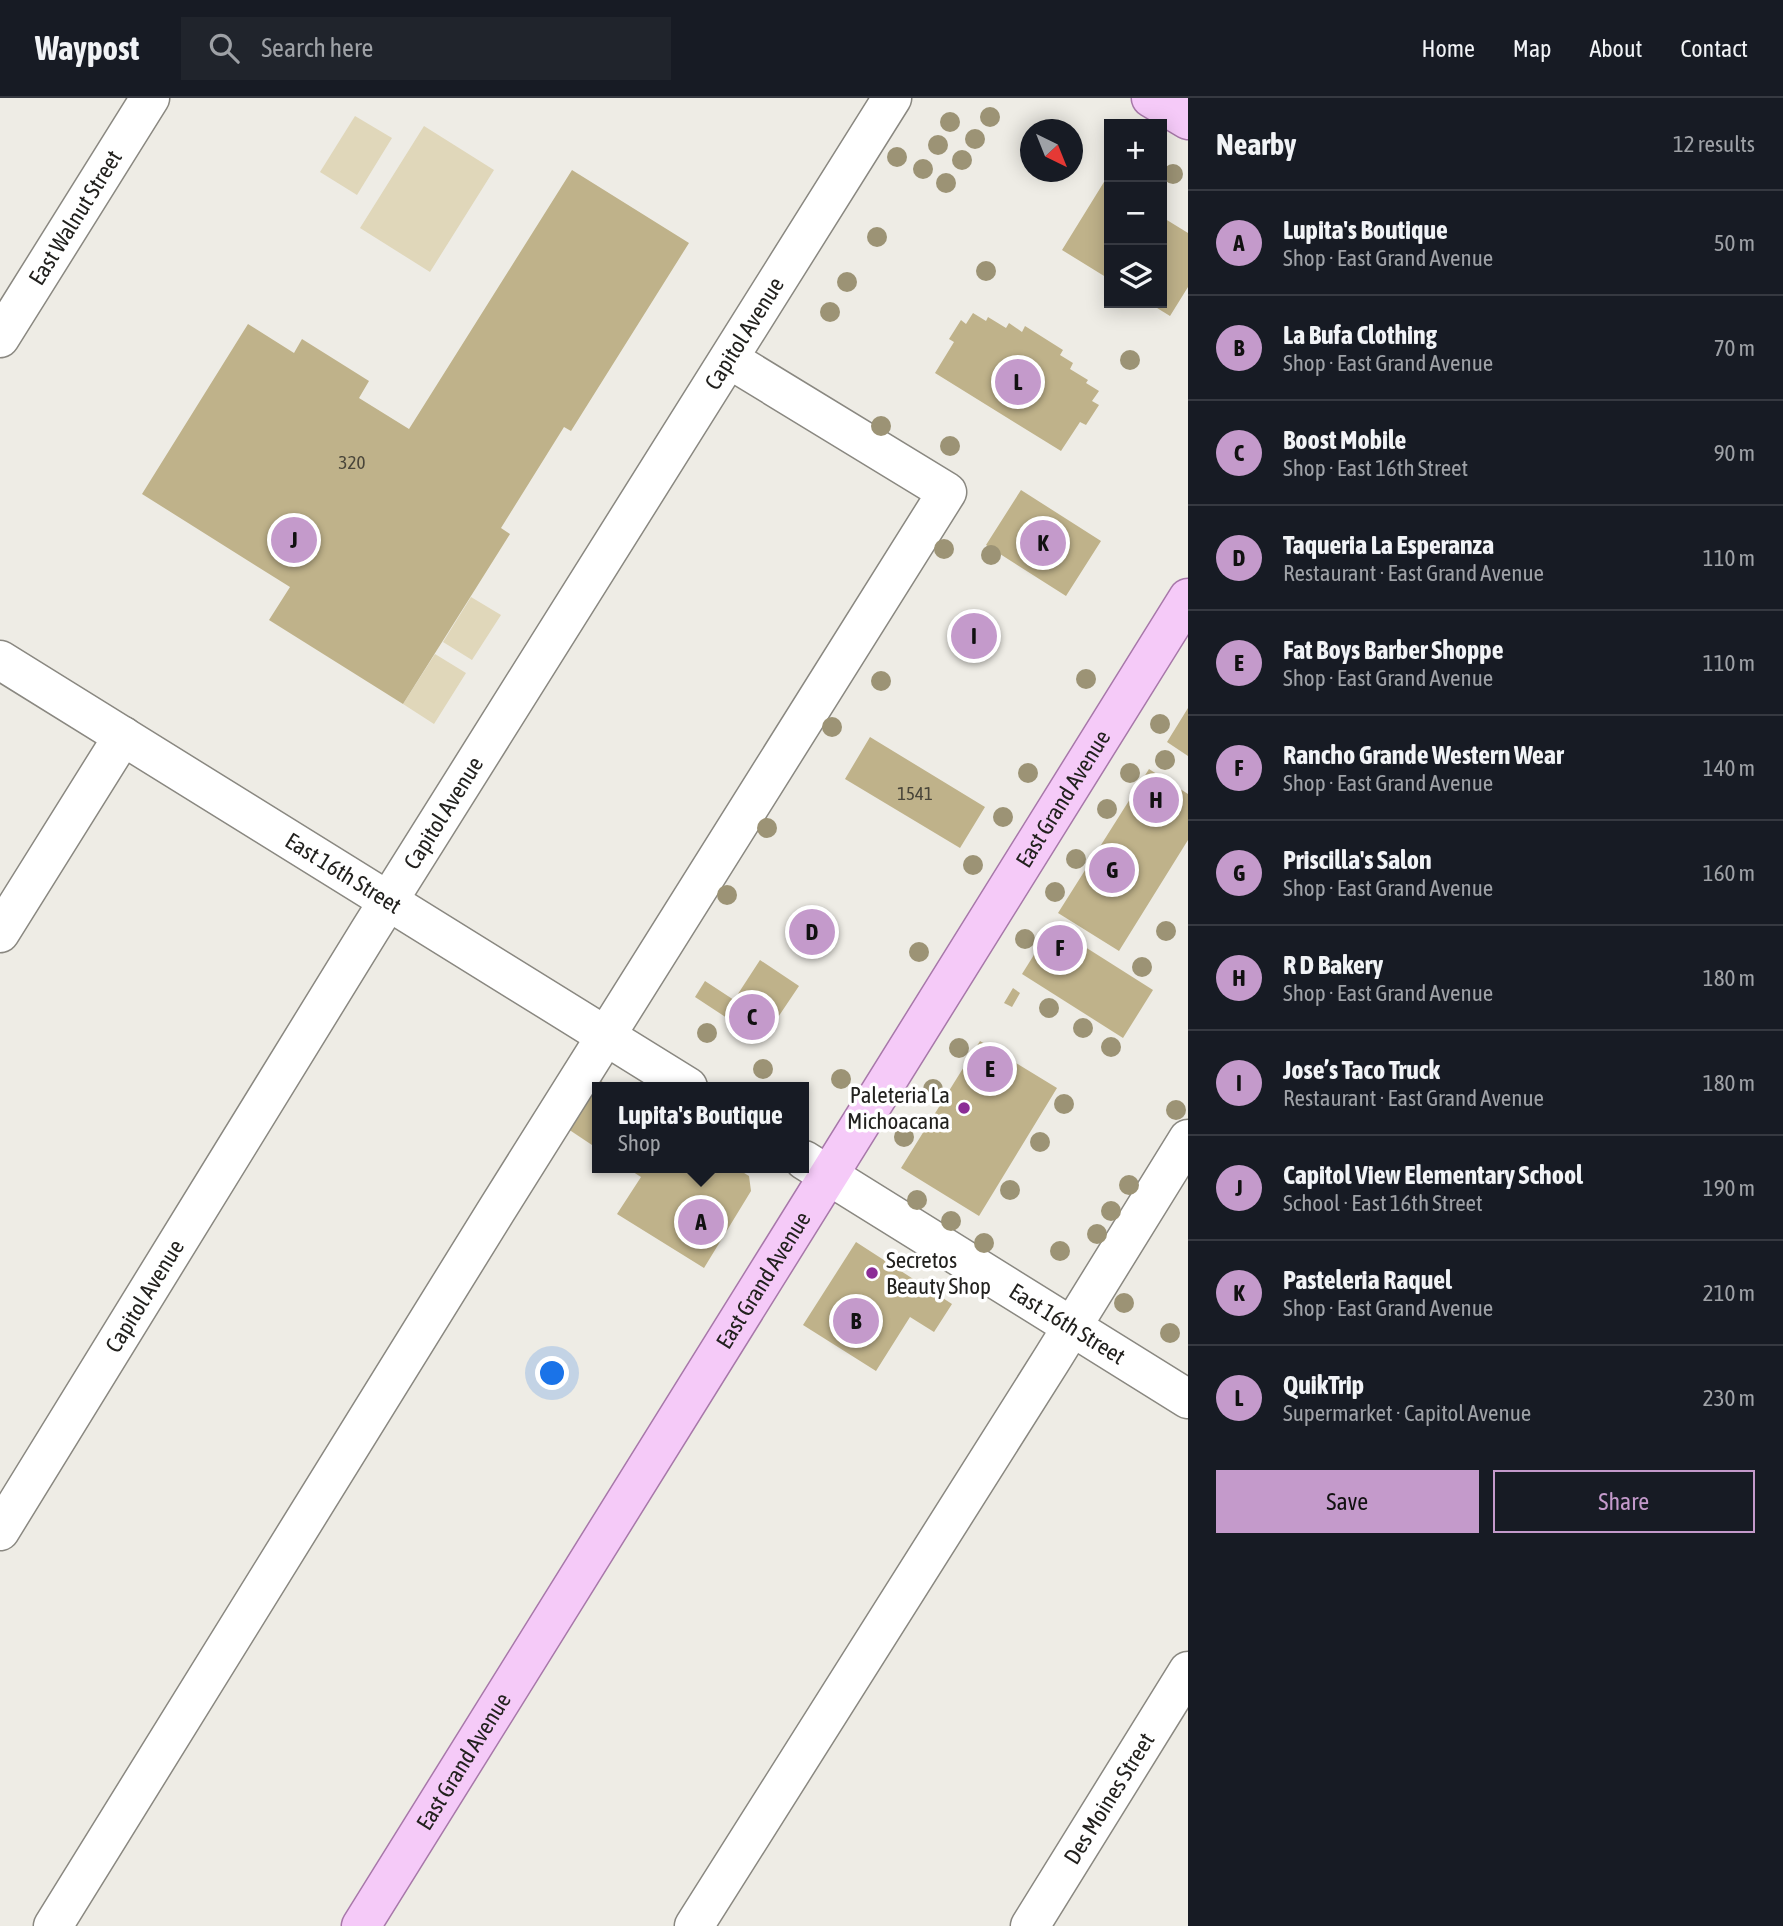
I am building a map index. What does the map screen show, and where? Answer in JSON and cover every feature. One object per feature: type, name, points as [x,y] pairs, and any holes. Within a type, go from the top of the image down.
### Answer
[{"type":"main road","name":"East Grand Avenue","points":[[361,1926],[817,1167],[1188,598]]},
{"type":"street","name":"East Walnut Street","points":[[0,338],[150,98]]},
{"type":"street","name":"Capitol Avenue","points":[[0,1531],[389,901],[892,98]]},
{"type":"street","points":[[53,1926],[947,492],[729,359]]},
{"type":"street","name":"East 16th Street","points":[[0,660],[680,1082]]},
{"type":"street","points":[[0,933],[123,736]]},
{"type":"street","points":[[694,1926],[1188,1139]]},
{"type":"street","name":"East 16th Street","points":[[817,1167],[1188,1399]]},
{"type":"street","name":"Des Moines Street","points":[[1030,1926],[1188,1671]]},
{"type":"shaded area","points":[[355,116],[392,138],[357,195],[320,172]]},
{"type":"shaded area","points":[[424,126],[494,170],[430,272],[360,228]]},
{"type":"shaded area","points":[[471,597],[501,615],[472,660],[443,642]]},
{"type":"shaded area","points":[[435,654],[466,673],[434,724],[403,704]]},
{"type":"building","points":[[572,170],[689,243],[571,431],[564,427],[501,528],[510,534],[403,704],[269,620],[290,587],[142,494],[248,324],[294,353],[302,339],[369,381],[359,398],[409,429]]},
{"type":"building","points":[[1104,182],[1104,276],[1062,250]]},
{"type":"building","points":[[1167,220],[1188,233],[1188,287],[1170,316],[1157,308],[1167,308]]},
{"type":"building","points":[[973,313],[986,321],[988,317],[1006,328],[1009,323],[1022,332],[1025,326],[1063,350],[1060,355],[1073,363],[1070,369],[1088,380],[1086,383],[1099,391],[1092,401],[1099,405],[1086,425],[1080,422],[1061,451],[935,373],[954,342],[949,339],[961,320],[966,324]]},
{"type":"building","points":[[1021,490],[1101,541],[1066,596],[986,545]]},
{"type":"building","points":[[1188,708],[1188,756],[1167,742]]},
{"type":"building","points":[[870,737],[985,807],[960,848],[845,779]]},
{"type":"building","points":[[1149,769],[1188,794],[1188,840],[1119,951],[1058,913]]},
{"type":"building","points":[[1052,926],[1153,990],[1123,1038],[1022,974]]},
{"type":"building","points":[[760,960],[799,986],[762,1041],[695,997],[705,981],[734,1000]]},
{"type":"building","points":[[1013,988],[1020,993],[1012,1007],[1004,1003]]},
{"type":"building","points":[[980,1041],[1057,1088],[979,1216],[901,1168]]},
{"type":"building","points":[[592,1089],[592,1145],[568,1129]]},
{"type":"building","points":[[635,1173],[744,1173],[749,1176],[751,1191],[704,1268],[617,1214],[641,1177]]},
{"type":"building","points":[[856,1242],[952,1304],[934,1332],[910,1317],[876,1371],[803,1325]]},
{"type":"place","name":"QuikTrip","points":[[1018,382]]},
{"type":"place","name":"Capitol View Elementary School","points":[[294,540]]},
{"type":"place","name":"Pasteleria Raquel","points":[[1043,543]]},
{"type":"place","name":"Jose’s Taco Truck","points":[[974,636]]},
{"type":"place","name":"R D Bakery","points":[[1156,800]]},
{"type":"place","name":"Priscilla's Salon","points":[[1112,870]]},
{"type":"place","name":"Taqueria La Esperanza","points":[[812,932]]},
{"type":"place","name":"Rancho Grande Western Wear","points":[[1060,948]]},
{"type":"place","name":"Boost Mobile","points":[[752,1017]]},
{"type":"place","name":"Fat Boys Barber Shoppe","points":[[990,1069]]},
{"type":"place","name":"Paleteria La Michoacana","points":[[964,1108]]},
{"type":"place","name":"Lupita's Boutique","points":[[701,1222]]},
{"type":"place","name":"Secretos Beauty Shop","points":[[872,1273]]},
{"type":"place","name":"La Bufa Clothing","points":[[856,1321]]}]
